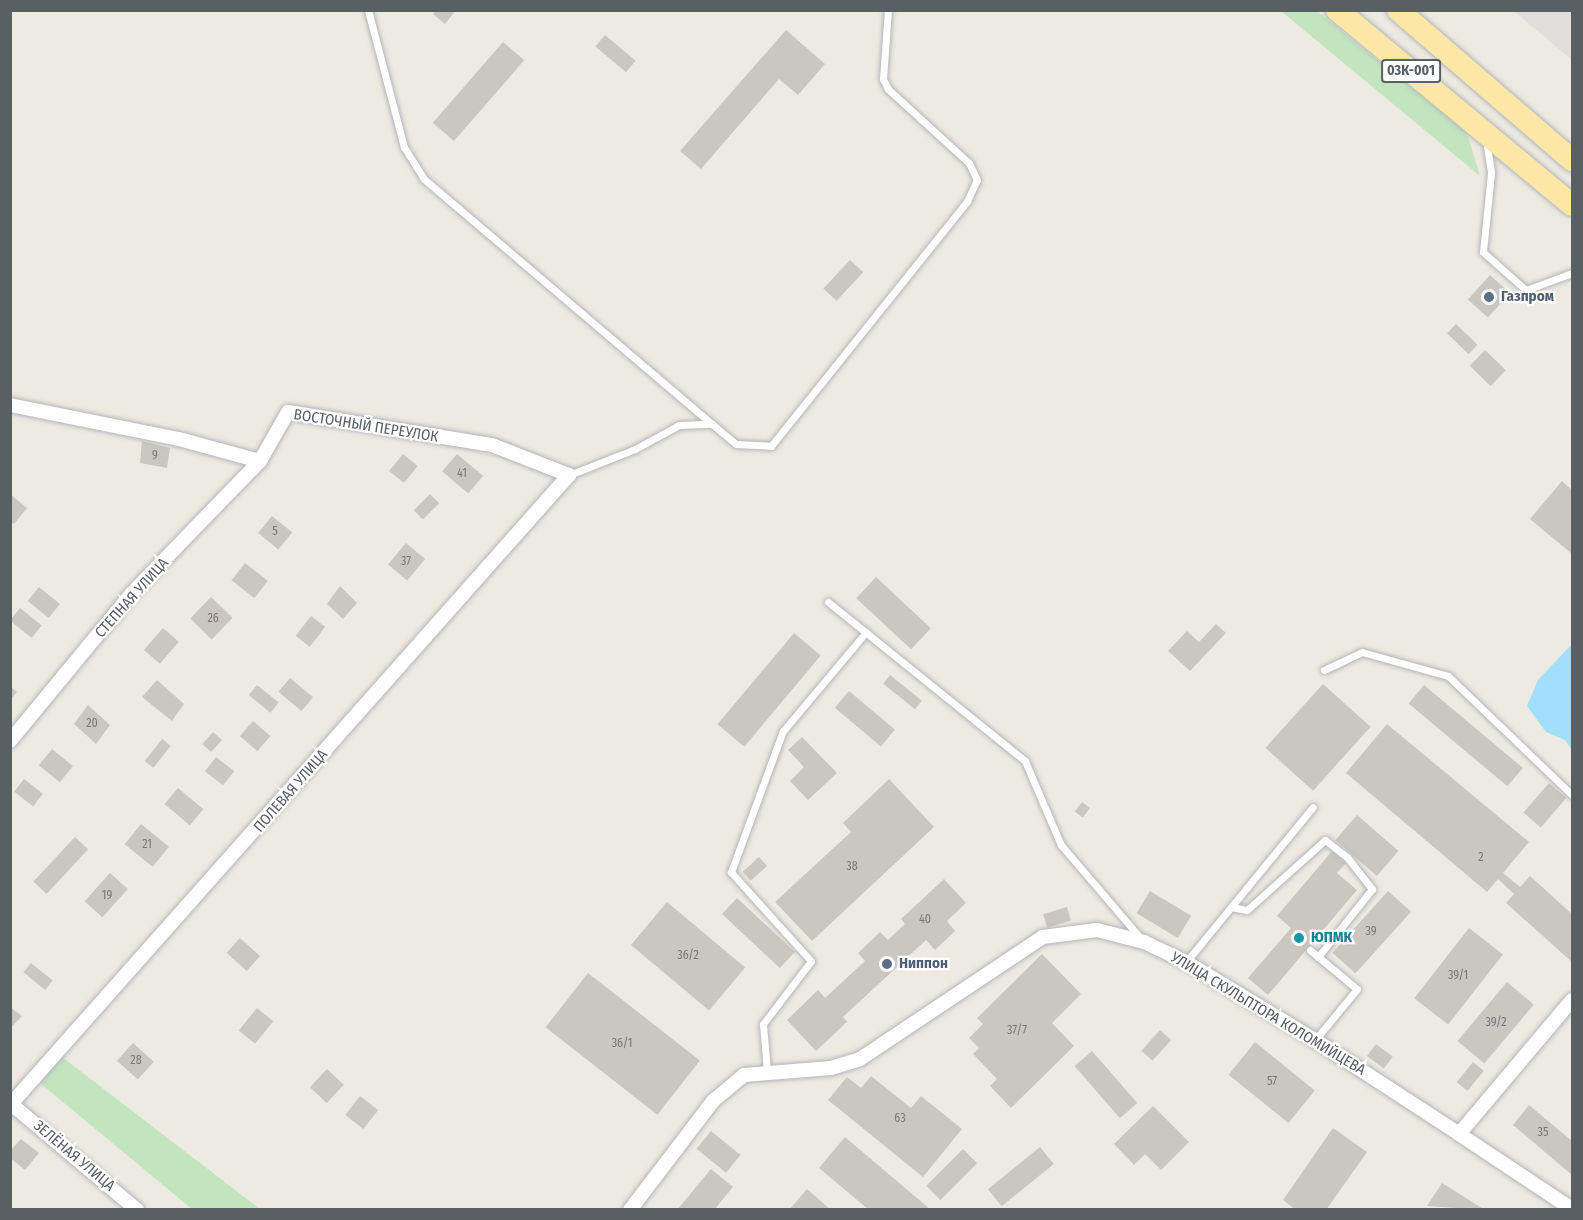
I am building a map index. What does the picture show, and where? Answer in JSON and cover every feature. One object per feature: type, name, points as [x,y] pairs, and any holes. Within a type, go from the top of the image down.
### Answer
[{"type":"main road","name":"03К-001","points":[[1338,10],[1572,205]]},
{"type":"main road","name":"03К-001","points":[[1398,10],[1572,160]]},
{"type":"street","points":[[10,405],[179,439],[260,461]]},
{"type":"street","name":"ВОСТОЧНЫЙ ПЕРЕУЛОК","points":[[260,461],[288,412],[492,446],[569,475]]},
{"type":"street","name":"СТЕПНАЯ УЛИЦА","points":[[10,741],[132,593],[260,461]]},
{"type":"street","name":"ПОЛЕВАЯ УЛИЦА","points":[[11,1104],[569,475]]},
{"type":"street","name":"УЛИЦА СКУЛЬПТОРА КОЛОМИЙЦЕВА","points":[[630,1209],[713,1101],[744,1075],[767,1071],[831,1068],[860,1059],[1043,937],[1097,930],[1144,942],[1186,962],[1315,1040],[1572,1209]]},
{"type":"street","points":[[1460,1134],[1572,1000]]},
{"type":"street","name":"ЗЕЛЁНАЯ УЛИЦА","points":[[11,1104],[137,1209]]},
{"type":"lane","points":[[368,10],[404,147],[424,179],[736,444],[771,446],[899,290],[967,201],[977,180],[969,163],[888,89],[882,69],[888,10]]},
{"type":"lane","points":[[1485,132],[1491,173],[1483,252],[1526,290],[1572,273]]},
{"type":"lane","points":[[569,475],[635,449],[679,424],[712,424]]},
{"type":"lane","points":[[828,602],[1025,761],[1060,845],[1144,942]]},
{"type":"lane","points":[[767,1071],[763,1024],[811,961],[731,872],[783,731],[866,632]]},
{"type":"lane","points":[[1324,670],[1362,652],[1448,676],[1572,795]]},
{"type":"lane","points":[[1186,962],[1312,807]]},
{"type":"lane","points":[[1232,907],[1247,910],[1325,840],[1347,857],[1372,890],[1318,957]]},
{"type":"lane","points":[[1310,950],[1357,989],[1315,1040]]},
{"type":"shaded area","points":[[1514,11],[1572,11],[1572,60]]},
{"type":"green space","points":[[1281,11],[1317,11],[1467,133],[1480,176]]},
{"type":"green space","points":[[62,1057],[260,1209],[192,1209],[40,1083]]},
{"type":"water","points":[[1572,644],[1572,750],[1565,740],[1546,732],[1527,706],[1538,680]]},
{"type":"building","points":[[436,10],[456,10],[445,24],[433,14]]},
{"type":"building","points":[[786,30],[825,64],[798,95],[779,79],[701,169],[680,151]]},
{"type":"building","points":[[605,35],[636,61],[626,72],[595,46]]},
{"type":"building","points":[[503,42],[524,60],[454,141],[433,123]]},
{"type":"building","points":[[850,260],[863,272],[837,301],[823,289]]},
{"type":"building","name":"Газпром","points":[[1490,275],[1510,293],[1488,318],[1468,300]]},
{"type":"building","points":[[1456,324],[1478,345],[1469,354],[1447,333]]},
{"type":"building","points":[[1485,350],[1506,370],[1491,386],[1470,366]]},
{"type":"building","points":[[142,441],[170,448],[167,468],[140,463]]},
{"type":"building","points":[[403,454],[418,466],[404,483],[389,471]]},
{"type":"building","points":[[457,454],[483,476],[468,493],[442,472]]},
{"type":"building","points":[[1562,481],[1572,490],[1572,554],[1530,519]]},
{"type":"building","points":[[10,494],[27,508],[14,524],[10,521]]},
{"type":"building","points":[[430,494],[439,503],[423,519],[414,510]]},
{"type":"building","points":[[272,516],[292,532],[278,549],[258,533]]},
{"type":"building","points":[[406,543],[425,559],[407,581],[388,564]]},
{"type":"building","points":[[245,563],[268,581],[254,598],[231,580]]},
{"type":"building","points":[[876,577],[931,628],[911,649],[856,598]]},
{"type":"building","points":[[340,586],[357,603],[343,619],[327,604]]},
{"type":"building","points":[[39,587],[60,604],[49,618],[28,601]]},
{"type":"building","points":[[211,597],[233,618],[212,639],[190,619]]},
{"type":"building","points":[[20,608],[42,626],[32,638],[10,620]]},
{"type":"building","points":[[311,616],[325,627],[310,647],[296,636]]},
{"type":"building","points":[[1216,624],[1226,633],[1190,671],[1168,651],[1187,631],[1199,642]]},
{"type":"building","points":[[163,628],[179,642],[160,664],[144,650]]},
{"type":"building","points":[[794,633],[821,655],[744,747],[718,724]]},
{"type":"building","points":[[890,675],[922,701],[915,709],[883,684]]},
{"type":"building","points":[[290,678],[313,697],[301,711],[278,692]]},
{"type":"building","points":[[157,680],[184,704],[172,721],[142,697]]},
{"type":"building","points":[[1323,684],[1371,727],[1313,791],[1265,748]]},
{"type":"building","points":[[257,685],[279,703],[271,713],[249,695]]},
{"type":"building","points":[[1424,685],[1523,768],[1507,786],[1409,703]]},
{"type":"building","points":[[10,686],[17,692],[10,700]]},
{"type":"building","points":[[849,691],[895,730],[881,746],[835,708]]},
{"type":"building","points":[[88,705],[110,725],[96,744],[74,724]]},
{"type":"building","points":[[253,721],[270,736],[257,751],[240,736]]},
{"type":"building","points":[[1387,724],[1529,842],[1503,873],[1520,887],[1530,876],[1572,914],[1572,962],[1506,903],[1514,894],[1498,879],[1487,892],[1346,773]]},
{"type":"building","points":[[213,732],[222,740],[211,752],[202,744]]},
{"type":"building","points":[[802,737],[837,773],[808,800],[790,781],[804,767],[788,750]]},
{"type":"building","points":[[162,739],[171,746],[153,768],[145,761]]},
{"type":"building","points":[[52,749],[73,766],[60,782],[39,765]]},
{"type":"building","points":[[216,757],[234,771],[223,785],[205,771]]},
{"type":"building","points":[[24,779],[43,794],[33,806],[14,792]]},
{"type":"building","points":[[889,779],[934,827],[812,941],[775,902],[851,832],[843,823]]},
{"type":"building","points":[[1549,783],[1566,798],[1541,828],[1523,812]]},
{"type":"building","points":[[178,788],[203,809],[190,825],[165,804]]},
{"type":"building","points":[[1082,802],[1090,808],[1083,818],[1075,812]]},
{"type":"building","points":[[1357,815],[1399,851],[1377,876],[1335,840]]},
{"type":"building","points":[[141,824],[169,847],[153,867],[125,844]]},
{"type":"building","points":[[75,837],[88,849],[47,894],[33,882]]},
{"type":"building","name":"ЮПМК","points":[[1332,851],[1346,863],[1337,873],[1357,890],[1268,995],[1248,978],[1291,928],[1277,916]]},
{"type":"building","points":[[759,857],[767,866],[751,881],[743,872]]},
{"type":"building","points":[[110,873],[128,889],[102,917],[85,901]]},
{"type":"building","points":[[944,879],[966,903],[947,921],[955,931],[935,950],[926,940],[843,1017],[847,1022],[816,1051],[787,1020],[818,990],[825,998],[865,961],[858,953],[880,932],[888,940],[905,924],[901,919]]},
{"type":"building","points":[[1150,891],[1191,916],[1178,938],[1137,913]]},
{"type":"building","points":[[1388,891],[1411,912],[1355,973],[1332,953]]},
{"type":"building","points":[[737,898],[795,952],[780,968],[722,914]]},
{"type":"building","points":[[667,902],[745,968],[709,1010],[631,945]]},
{"type":"building","points":[[1067,907],[1071,920],[1047,928],[1043,914]]},
{"type":"building","points":[[1469,928],[1503,954],[1448,1025],[1414,998]]},
{"type":"building","points":[[240,938],[260,956],[247,971],[227,953]]},
{"type":"building","points":[[1042,954],[1081,994],[1052,1023],[1074,1046],[1011,1108],[990,1086],[997,1079],[973,1054],[979,1048],[969,1038],[983,1024],[977,1018]]},
{"type":"building","points":[[31,963],[53,981],[45,990],[23,972]]},
{"type":"building","points":[[588,973],[700,1060],[657,1115],[546,1027]]},
{"type":"building","points":[[1507,982],[1534,1004],[1484,1063],[1458,1041]]},
{"type":"building","points":[[10,1007],[22,1016],[10,1029]]},
{"type":"building","points":[[257,1008],[273,1021],[255,1044],[239,1031]]},
{"type":"building","points":[[1160,1030],[1171,1040],[1152,1061],[1141,1051]]},
{"type":"building","points":[[1255,1042],[1315,1090],[1288,1123],[1229,1075]]},
{"type":"building","points":[[133,1043],[154,1062],[138,1080],[117,1061]]},
{"type":"building","points":[[1376,1044],[1393,1057],[1384,1069],[1367,1056]]},
{"type":"building","points":[[1092,1051],[1137,1103],[1120,1118],[1075,1066]]},
{"type":"building","points":[[1473,1062],[1484,1071],[1468,1091],[1457,1082]]},
{"type":"building","points":[[327,1069],[344,1085],[327,1103],[310,1087]]},
{"type":"building","points":[[871,1076],[911,1108],[921,1096],[962,1129],[923,1177],[828,1100],[847,1077],[861,1088]]},
{"type":"building","points":[[360,1096],[378,1110],[363,1129],[345,1115]]},
{"type":"building","points":[[1529,1105],[1572,1141],[1572,1175],[1513,1125]]},
{"type":"building","points":[[1153,1106],[1189,1142],[1161,1170],[1145,1154],[1134,1165],[1114,1144]]},
{"type":"building","points":[[1333,1128],[1367,1152],[1326,1210],[1296,1210],[1283,1200]]},
{"type":"building","points":[[711,1131],[741,1155],[726,1173],[697,1149]]},
{"type":"building","points":[[845,1137],[931,1210],[869,1210],[819,1168]]},
{"type":"building","points":[[21,1139],[39,1153],[25,1170],[10,1158],[10,1151]]},
{"type":"building","points":[[1040,1147],[1054,1164],[1002,1206],[988,1189]]},
{"type":"building","points":[[963,1149],[977,1163],[940,1200],[926,1186]]},
{"type":"building","points":[[711,1169],[733,1187],[714,1210],[677,1210]]},
{"type":"building","points":[[1442,1183],[1485,1210],[1427,1206]]},
{"type":"building","points":[[807,1189],[831,1210],[789,1210]]},
{"type":"place","name":"Газпром","points":[[1489,297]]},
{"type":"place","name":"ЮПМК","points":[[1299,938]]},
{"type":"place","name":"Ниппон","points":[[887,964]]}]
